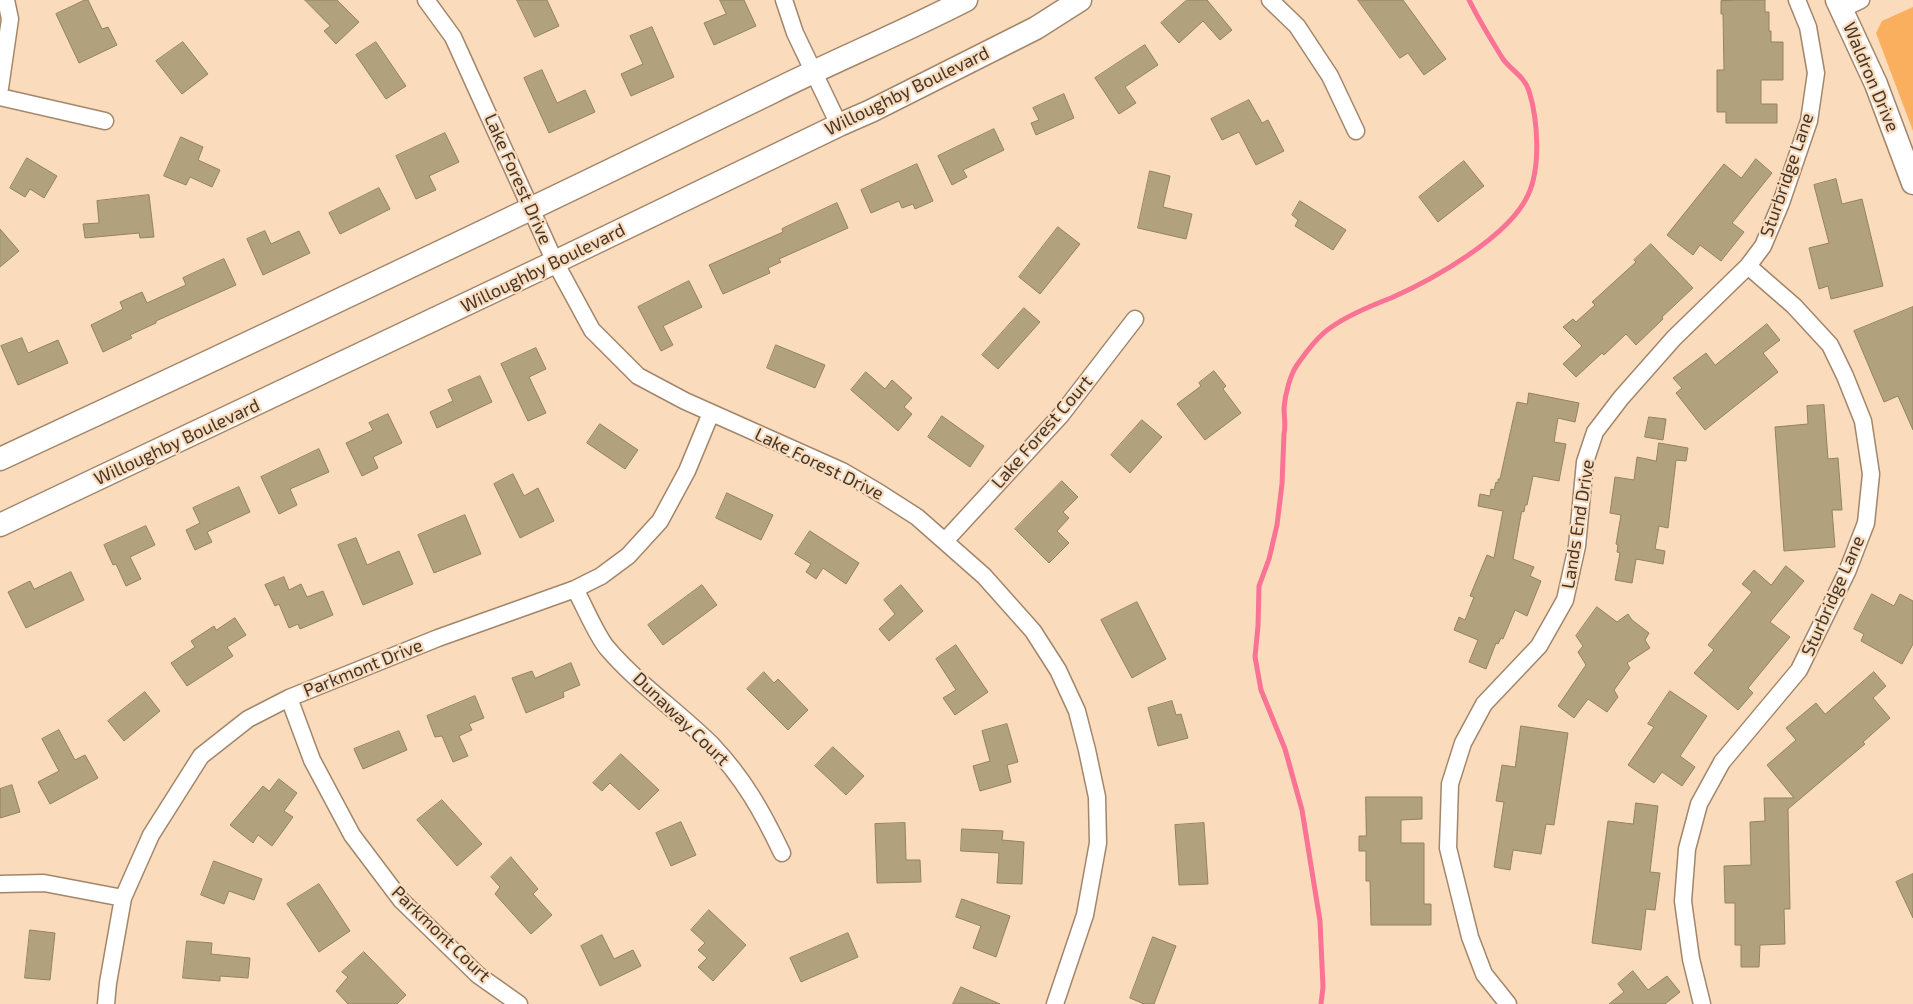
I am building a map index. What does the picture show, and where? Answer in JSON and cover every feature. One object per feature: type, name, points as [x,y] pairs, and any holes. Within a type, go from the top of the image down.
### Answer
[{"type":"street","points":[[0,88],[10,19],[6,0]]},
{"type":"street","name":"Lake Forest Drive","points":[[426,0],[453,37],[556,262],[592,330],[638,376],[711,413],[842,471],[917,517],[984,576],[1033,631],[1058,670],[1077,711],[1087,750],[1096,797],[1098,843],[1085,915],[1055,1004]]},
{"type":"street","points":[[784,0],[795,33],[839,125]]},
{"type":"street","points":[[0,459],[286,327],[966,0]]},
{"type":"street","name":"Willoughby Boulevard","points":[[0,525],[871,111],[1036,28],[1080,0]]},
{"type":"street","points":[[1270,0],[1298,26],[1330,76],[1356,131]]},
{"type":"street","name":"Sturbridge Lane","points":[[1702,1004],[1692,959],[1683,901],[1687,849],[1699,804],[1722,762],[1799,670],[1847,572],[1866,523],[1871,474],[1863,421],[1846,376],[1830,344],[1794,306],[1748,266],[1763,246],[1778,212],[1809,121],[1816,73],[1808,27],[1798,0]]},
{"type":"street","name":"Waldron Drive","points":[[1846,3],[1913,183]]},
{"type":"street","points":[[0,97],[105,121]]},
{"type":"street","name":"Lands End Drive","points":[[1508,1004],[1484,974],[1470,937],[1448,848],[1450,784],[1464,743],[1484,704],[1539,646],[1565,600],[1577,546],[1586,462],[1595,432],[1621,398],[1674,338],[1748,266]]},
{"type":"street","name":"Lake Forest Court","points":[[945,541],[1061,415],[1135,319]]},
{"type":"street","name":"Parkmont Drive","points":[[106,1004],[123,898],[151,835],[201,756],[248,719],[289,698],[438,638],[575,589],[601,576],[628,556],[660,521],[687,470],[711,413]]},
{"type":"street","name":"Dunaway Court","points":[[575,589],[607,648],[657,697],[711,745],[740,777],[762,810],[782,853]]},
{"type":"street","name":"Parkmont Court","points":[[289,698],[312,760],[352,835],[401,900],[478,975],[519,1004]]},
{"type":"street","points":[[0,884],[44,883],[123,898]]},
{"type":"shaded area","points":[[1913,7],[1913,131],[1876,33],[1882,21]]},
{"type":"building","points":[[88,0],[102,29],[108,27],[117,45],[79,63],[56,14]]},
{"type":"building","points":[[305,0],[337,0],[359,22],[336,44],[324,31],[330,26]]},
{"type":"building","points":[[517,0],[547,0],[559,26],[535,37]]},
{"type":"building","points":[[720,0],[744,0],[756,26],[714,45],[704,23],[726,14]]},
{"type":"building","points":[[1187,0],[1207,0],[1232,30],[1220,40],[1203,21],[1179,43],[1161,23]]},
{"type":"building","points":[[1358,0],[1403,0],[1446,59],[1424,75],[1408,53],[1400,58]]},
{"type":"building","points":[[1765,0],[1765,12],[1769,12],[1771,42],[1783,42],[1783,80],[1761,80],[1761,104],[1777,104],[1777,123],[1726,123],[1726,112],[1717,112],[1717,70],[1724,70],[1721,1]]},
{"type":"building","points":[[652,27],[674,77],[631,96],[621,74],[643,64],[630,36]]},
{"type":"building","points":[[183,42],[208,74],[182,94],[156,61]]},
{"type":"building","points":[[376,42],[406,86],[386,99],[356,55]]},
{"type":"building","points":[[1145,45],[1158,65],[1125,87],[1136,103],[1119,114],[1095,78]]},
{"type":"building","points":[[542,70],[557,103],[585,90],[595,112],[549,133],[524,78]]},
{"type":"building","points":[[1064,94],[1074,118],[1036,135],[1031,123],[1039,120],[1033,108]]},
{"type":"building","points":[[1249,100],[1262,123],[1268,120],[1284,151],[1256,165],[1239,132],[1222,140],[1211,119]]},
{"type":"building","points":[[994,129],[1004,150],[963,170],[967,177],[952,185],[938,156]]},
{"type":"building","points":[[445,133],[459,162],[429,176],[436,190],[416,199],[396,156]]},
{"type":"building","points":[[181,137],[203,147],[198,160],[220,170],[212,187],[190,177],[186,185],[164,176]]},
{"type":"building","points":[[27,158],[57,176],[44,198],[30,189],[25,197],[10,188]]},
{"type":"building","points":[[1756,159],[1772,173],[1732,223],[1744,232],[1721,261],[1700,245],[1693,255],[1667,235],[1724,164],[1741,178]]},
{"type":"building","points":[[1464,161],[1484,186],[1438,222],[1419,197]]},
{"type":"building","points":[[917,164],[933,201],[915,209],[913,204],[902,208],[899,201],[871,213],[861,190]]},
{"type":"building","points":[[1150,171],[1170,176],[1163,207],[1192,214],[1186,239],[1138,228]]},
{"type":"building","points":[[1836,179],[1842,204],[1862,199],[1883,286],[1831,299],[1828,286],[1819,289],[1809,248],[1829,243],[1814,185]]},
{"type":"building","points":[[379,188],[390,209],[340,234],[329,213]]},
{"type":"building","points":[[149,195],[154,237],[140,238],[139,233],[85,238],[83,224],[99,223],[97,201]]},
{"type":"building","points":[[1300,201],[1346,230],[1333,250],[1295,226],[1298,220],[1292,215]]},
{"type":"building","points":[[837,203],[848,228],[779,259],[781,262],[768,268],[770,273],[723,294],[709,265],[783,232],[782,229]]},
{"type":"building","points":[[1058,227],[1080,244],[1040,294],[1019,277]]},
{"type":"building","points":[[0,229],[19,251],[0,267]]},
{"type":"building","points":[[265,231],[271,244],[299,231],[310,253],[263,275],[247,239]]},
{"type":"building","points":[[1651,244],[1693,288],[1636,345],[1626,334],[1604,355],[1602,353],[1576,377],[1563,364],[1582,346],[1563,327],[1573,319],[1576,322],[1595,305],[1592,302],[1636,262],[1634,260]]},
{"type":"building","points":[[224,259],[236,285],[156,321],[156,323],[130,335],[132,338],[103,352],[91,325],[123,309],[120,302],[142,292],[147,303],[186,285],[183,278]]},
{"type":"building","points":[[689,281],[702,307],[663,326],[673,345],[661,351],[638,307]]},
{"type":"building","points":[[1913,307],[1913,430],[1898,396],[1884,402],[1854,331]]},
{"type":"building","points":[[1024,308],[1040,322],[998,369],[982,355]]},
{"type":"building","points":[[1767,324],[1780,340],[1763,353],[1778,372],[1705,430],[1676,393],[1682,388],[1673,378],[1706,353],[1715,365]]},
{"type":"building","points":[[22,338],[28,353],[58,340],[68,363],[18,385],[1,346]]},
{"type":"building","points":[[776,345],[825,365],[815,388],[767,368]]},
{"type":"building","points":[[536,348],[546,369],[529,377],[546,413],[528,421],[501,364]]},
{"type":"building","points":[[1214,371],[1226,386],[1223,389],[1241,413],[1205,440],[1177,404],[1201,386],[1199,383]]},
{"type":"building","points":[[866,372],[885,389],[892,380],[912,398],[904,407],[912,414],[898,431],[851,390]]},
{"type":"building","points":[[480,376],[492,402],[437,428],[430,412],[453,401],[448,390]]},
{"type":"building","points":[[1529,393],[1579,403],[1575,422],[1558,418],[1554,442],[1566,444],[1559,481],[1533,476],[1527,505],[1525,505],[1524,512],[1522,511],[1521,515],[1513,559],[1534,567],[1530,576],[1541,581],[1527,616],[1515,610],[1503,639],[1501,638],[1498,644],[1496,643],[1486,669],[1469,662],[1478,640],[1454,630],[1459,617],[1465,620],[1474,597],[1470,596],[1487,555],[1494,558],[1503,511],[1478,506],[1480,494],[1490,496],[1491,489],[1494,490],[1496,482],[1498,483],[1498,479],[1500,479],[1517,402],[1527,404]]},
{"type":"building","points":[[1824,405],[1828,459],[1838,458],[1842,510],[1832,510],[1835,547],[1784,551],[1775,427],[1808,424],[1807,406]]},
{"type":"building","points":[[388,414],[402,443],[373,457],[378,468],[362,476],[346,443],[373,430],[369,423]]},
{"type":"building","points":[[942,416],[984,446],[970,467],[928,437]]},
{"type":"building","points":[[1649,417],[1666,419],[1663,440],[1645,437]]},
{"type":"building","points":[[1142,420],[1162,437],[1130,473],[1111,455]]},
{"type":"building","points":[[600,424],[638,450],[625,469],[587,443]]},
{"type":"building","points":[[1659,443],[1688,448],[1686,461],[1676,460],[1668,528],[1659,526],[1655,549],[1665,551],[1663,564],[1636,559],[1632,583],[1615,580],[1620,553],[1617,552],[1618,545],[1616,544],[1621,515],[1610,513],[1615,477],[1634,480],[1637,457],[1656,461]]},
{"type":"building","points":[[319,449],[329,472],[290,489],[297,505],[279,514],[261,477]]},
{"type":"building","points":[[513,474],[524,496],[538,488],[554,521],[520,538],[494,484]]},
{"type":"building","points":[[1062,481],[1078,497],[1063,512],[1069,518],[1057,531],[1069,543],[1049,563],[1015,529]]},
{"type":"building","points":[[239,487],[250,512],[207,532],[212,542],[195,550],[186,530],[200,523],[193,508]]},
{"type":"building","points":[[727,493],[773,515],[761,540],[716,518]]},
{"type":"building","points":[[465,515],[481,554],[434,573],[418,535]]},
{"type":"building","points":[[146,526],[155,545],[130,557],[141,579],[126,586],[116,564],[113,565],[104,545]]},
{"type":"building","points":[[810,531],[859,563],[846,584],[823,568],[816,579],[806,572],[811,564],[795,554]]},
{"type":"building","points":[[356,538],[367,565],[399,551],[413,584],[363,605],[338,545]]},
{"type":"building","points":[[1786,566],[1804,581],[1770,622],[1790,637],[1748,688],[1753,693],[1738,710],[1694,673],[1714,650],[1708,645],[1752,592],[1742,584],[1754,570],[1771,585]]},
{"type":"building","points":[[71,572],[84,600],[26,628],[8,592],[30,581],[34,589]]},
{"type":"building","points":[[284,577],[289,590],[301,584],[307,597],[323,591],[333,615],[300,629],[298,624],[289,628],[279,604],[275,606],[265,585]]},
{"type":"building","points":[[702,585],[717,605],[663,645],[648,625]]},
{"type":"building","points":[[901,585],[923,611],[889,641],[879,629],[895,614],[884,600]]},
{"type":"building","points":[[1872,594],[1894,606],[1900,594],[1913,601],[1913,644],[1902,664],[1861,641],[1864,634],[1854,629]]},
{"type":"building","points":[[1137,602],[1166,659],[1132,678],[1101,620]]},
{"type":"building","points":[[1597,607],[1617,622],[1628,614],[1632,620],[1649,633],[1645,640],[1650,648],[1627,663],[1630,668],[1614,690],[1618,697],[1607,712],[1588,699],[1574,718],[1558,706],[1586,665],[1578,652],[1583,646],[1576,636]]},
{"type":"building","points":[[235,618],[246,635],[227,647],[233,656],[187,686],[171,663],[195,647],[191,641],[214,626],[216,630]]},
{"type":"building","points":[[956,645],[988,692],[955,715],[943,698],[956,690],[936,659]]},
{"type":"building","points":[[571,663],[580,685],[563,692],[564,697],[526,713],[512,678],[532,671],[535,678]]},
{"type":"building","points":[[764,672],[774,683],[778,679],[808,710],[788,730],[747,689]]},
{"type":"building","points":[[1874,672],[1886,686],[1873,698],[1890,718],[1863,742],[1865,744],[1788,809],[1790,909],[1784,909],[1785,944],[1760,945],[1759,967],[1741,967],[1741,945],[1735,945],[1735,903],[1725,903],[1724,866],[1751,865],[1750,822],[1765,821],[1764,798],[1794,798],[1767,765],[1796,740],[1786,728],[1816,703],[1825,714]]},
{"type":"building","points":[[1670,691],[1707,716],[1680,756],[1695,767],[1682,786],[1662,772],[1654,783],[1628,765],[1654,727],[1648,724]]},
{"type":"building","points":[[145,692],[160,711],[124,741],[108,721]]},
{"type":"building","points":[[475,696],[484,718],[469,724],[472,730],[459,736],[468,756],[453,762],[442,736],[435,737],[427,716]]},
{"type":"building","points":[[1172,701],[1176,715],[1181,714],[1188,738],[1158,746],[1148,708]]},
{"type":"building","points":[[1007,724],[1018,762],[1007,765],[1011,782],[980,791],[973,766],[990,761],[982,731]]},
{"type":"building","points":[[1521,726],[1568,733],[1554,825],[1546,824],[1541,854],[1513,850],[1510,870],[1494,867],[1504,802],[1496,801],[1502,765],[1515,767]]},
{"type":"building","points":[[59,730],[75,760],[85,755],[98,778],[50,804],[38,782],[59,771],[42,739]]},
{"type":"building","points":[[399,731],[407,750],[363,769],[354,749]]},
{"type":"building","points":[[833,747],[864,776],[846,795],[815,766]]},
{"type":"building","points":[[621,754],[659,790],[639,810],[610,783],[602,791],[593,783]]},
{"type":"building","points":[[279,779],[297,793],[284,811],[293,817],[272,846],[258,835],[253,843],[230,825],[263,786],[269,791]]},
{"type":"building","points":[[12,785],[20,812],[0,818],[0,789]]},
{"type":"building","points":[[1366,797],[1422,797],[1422,819],[1401,820],[1401,843],[1424,843],[1424,904],[1431,904],[1431,925],[1371,925],[1370,881],[1366,881],[1366,851],[1359,851],[1359,836],[1366,836]]},
{"type":"building","points":[[442,800],[482,844],[457,866],[417,820]]},
{"type":"building","points":[[1636,803],[1658,806],[1650,872],[1660,873],[1655,910],[1646,909],[1641,950],[1592,943],[1608,821],[1633,824]]},
{"type":"building","points":[[681,822],[696,855],[671,866],[656,833]]},
{"type":"building","points":[[905,823],[906,860],[920,860],[921,882],[877,883],[875,824]]},
{"type":"building","points":[[1204,823],[1208,884],[1179,885],[1175,825]]},
{"type":"building","points":[[962,829],[1003,831],[1002,840],[1024,842],[1022,884],[997,883],[999,853],[961,851]]},
{"type":"building","points":[[511,857],[538,889],[533,894],[552,915],[531,934],[495,894],[500,887],[491,877]]},
{"type":"building","points":[[214,861],[262,879],[254,900],[229,891],[224,904],[201,895]]},
{"type":"building","points":[[1913,874],[1913,918],[1896,882]]},
{"type":"building","points":[[319,884],[350,931],[319,952],[287,904]]},
{"type":"building","points":[[962,899],[1010,916],[996,957],[973,948],[981,926],[956,917]]},
{"type":"building","points":[[709,910],[746,945],[713,981],[698,967],[707,958],[698,950],[705,943],[691,930]]},
{"type":"building","points":[[30,930],[55,933],[50,980],[25,978]]},
{"type":"building","points":[[848,933],[858,957],[801,982],[790,958]]},
{"type":"building","points":[[602,935],[614,959],[633,950],[641,966],[600,986],[581,946]]},
{"type":"building","points":[[1153,937],[1176,946],[1154,1004],[1144,1004],[1130,998]]},
{"type":"building","points":[[187,941],[212,943],[211,954],[250,958],[248,978],[220,976],[220,981],[183,978]]},
{"type":"building","points":[[364,952],[406,995],[397,1004],[348,1004],[336,991],[348,977],[342,972]]},
{"type":"building","points":[[1633,971],[1648,990],[1667,976],[1680,992],[1665,1004],[1609,1004],[1624,992],[1618,984]]},
{"type":"building","points":[[961,987],[1000,1004],[953,1004]]},
{"type":"waterway","points":[[1321,1004],[1323,987],[1320,921],[1302,810],[1285,749],[1261,690],[1255,657],[1259,586],[1269,559],[1277,525],[1282,484],[1284,408],[1288,385],[1294,369],[1312,345],[1325,332],[1352,315],[1427,280],[1468,255],[1504,226],[1518,211],[1528,195],[1535,171],[1537,144],[1529,91],[1521,78],[1503,59],[1469,0]]}]
